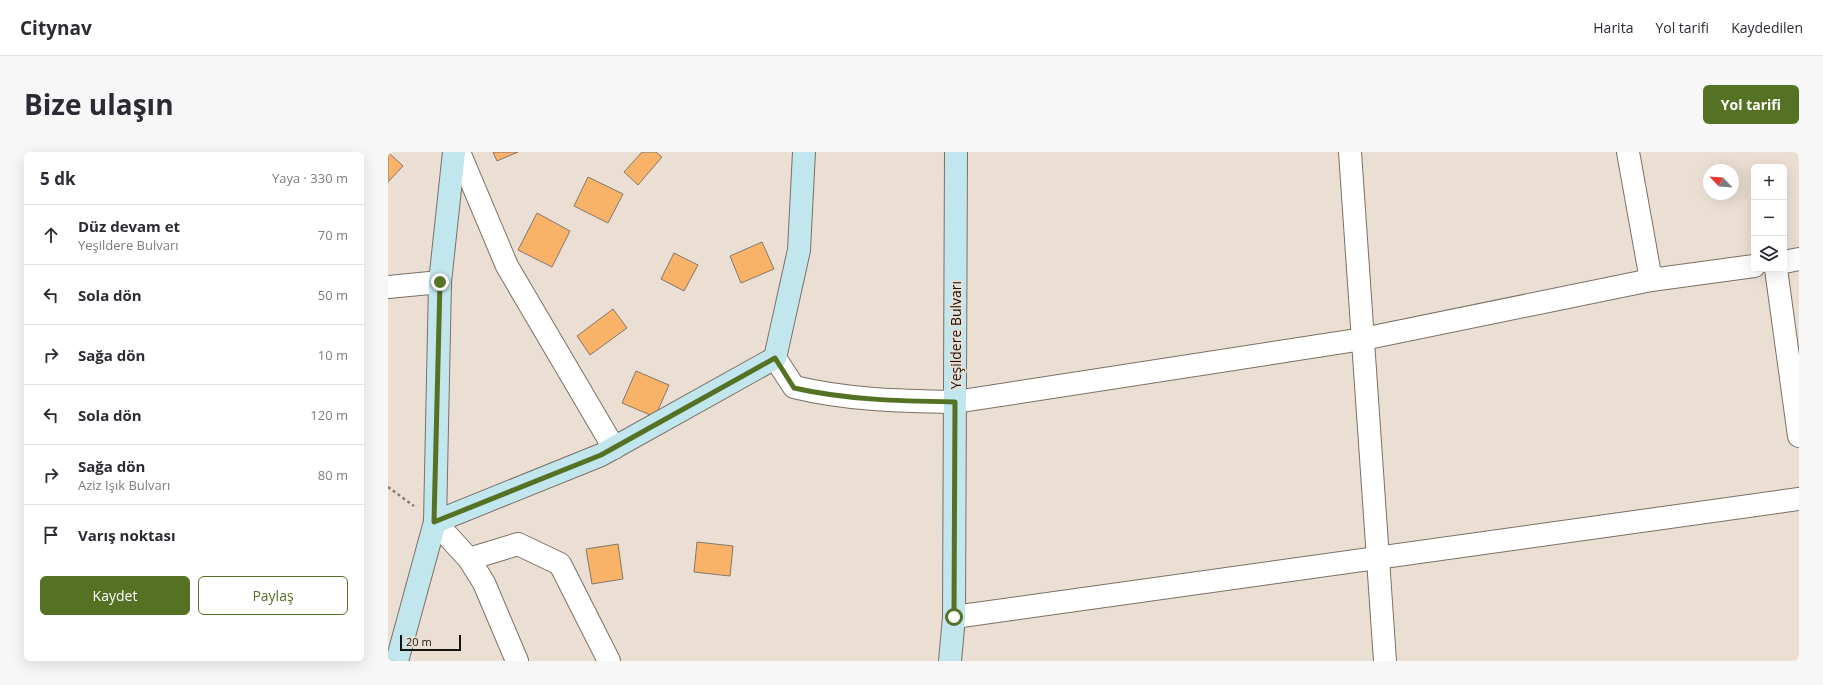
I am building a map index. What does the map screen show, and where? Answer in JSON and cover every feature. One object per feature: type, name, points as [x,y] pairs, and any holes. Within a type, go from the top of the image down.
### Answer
[{"type":"street","points":[[397,661],[434,522],[440,282],[454,152]]},
{"type":"street","points":[[459,152],[507,266],[614,448]]},
{"type":"street","points":[[804,152],[799,250],[775,358],[794,388],[827,396],[908,401],[955,402],[1362,339],[1650,280],[1751,266]]},
{"type":"street","name":"Yeşildere Bulvarı","points":[[950,661],[954,617],[956,152]]},
{"type":"street","points":[[1350,152],[1385,661]]},
{"type":"street","points":[[1628,152],[1650,280]]},
{"type":"street","points":[[1787,262],[1799,260]]},
{"type":"street","points":[[1776,272],[1799,436]]},
{"type":"street","points":[[388,288],[440,282]]},
{"type":"street","points":[[434,522],[594,458],[775,358]]},
{"type":"street","points":[[954,617],[1799,499]]},
{"type":"street","points":[[434,522],[469,559],[484,583],[516,661]]},
{"type":"street","points":[[469,559],[518,544],[560,564],[609,661]]},
{"type":"path","points":[[388,486],[434,522]]},
{"type":"building","points":[[388,152],[403,166],[388,182]]},
{"type":"building","points":[[493,152],[518,152],[497,161]]},
{"type":"building","points":[[642,152],[656,152],[662,157],[638,185],[624,172]]},
{"type":"building","points":[[588,177],[623,194],[608,223],[574,206]]},
{"type":"building","points":[[537,213],[570,231],[552,267],[518,250]]},
{"type":"building","points":[[762,242],[774,269],[741,283],[730,256]]},
{"type":"building","points":[[674,253],[698,265],[684,291],[661,279]]},
{"type":"building","points":[[613,309],[627,328],[590,355],[577,336]]},
{"type":"building","points":[[636,371],[669,385],[655,417],[622,403]]},
{"type":"building","points":[[697,542],[733,546],[730,576],[694,572]]},
{"type":"building","points":[[618,544],[623,579],[592,584],[586,549]]},
{"type":"route","points":[[440,282],[434,522],[601,455],[775,358],[794,388],[827,396],[908,401],[955,402],[954,617]]}]
